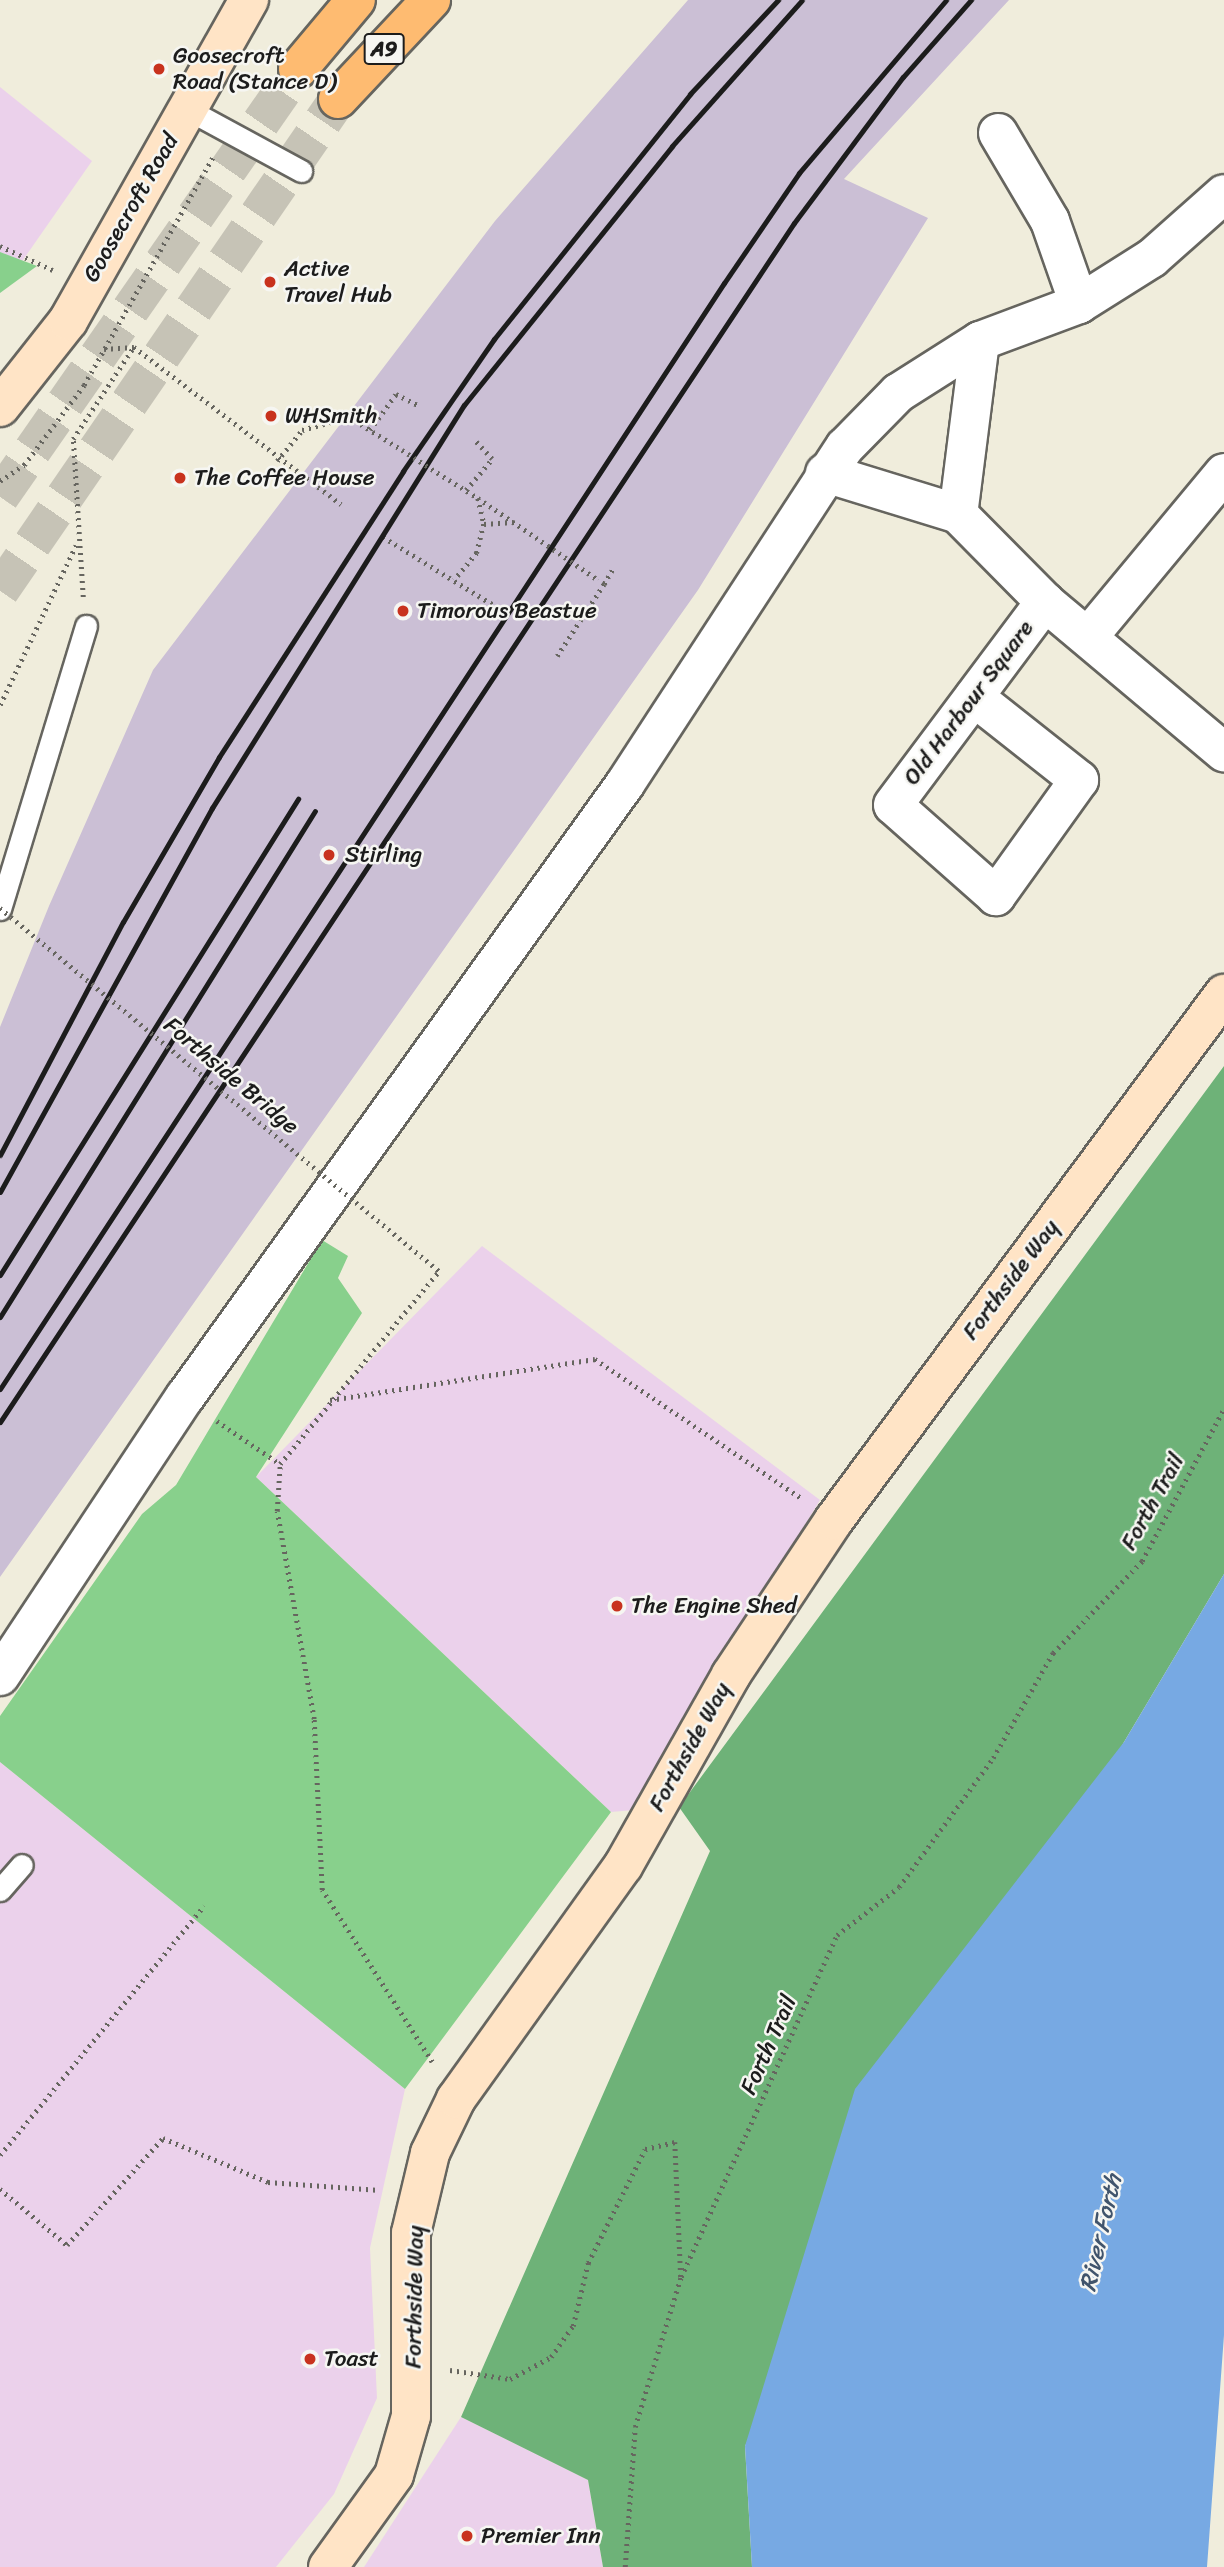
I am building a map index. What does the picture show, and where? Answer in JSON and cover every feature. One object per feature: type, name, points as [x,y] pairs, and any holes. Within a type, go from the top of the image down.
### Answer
[{"type":"main road","name":"A9","points":[[298,69],[356,0]]},
{"type":"main road","name":"A9","points":[[338,99],[431,0]]},
{"type":"street","name":"Goosecroft Road","points":[[0,407],[68,321],[249,0]]},
{"type":"street","points":[[998,132],[1050,221],[1079,304]]},
{"type":"street","points":[[0,1676],[185,1397],[625,784],[825,473],[898,393],[979,341],[1079,304],[1152,258],[1224,194]]},
{"type":"street","points":[[958,514],[979,341]]},
{"type":"street","points":[[825,473],[958,514],[1045,602],[1224,752]]},
{"type":"street","points":[[1088,637],[1222,479]]},
{"type":"street","name":"Old Harbour Square","points":[[974,696],[1079,780],[996,896],[893,805],[974,696],[1045,602]]},
{"type":"street","name":"Forthside Way","points":[[328,2567],[394,2475],[411,2416],[415,2365],[411,2233],[430,2153],[456,2099],[623,1866],[731,1675],[834,1520],[1224,993]]},
{"type":"lane","points":[[187,109],[301,171]]},
{"type":"lane","points":[[0,908],[86,626]]},
{"type":"lane","points":[[0,1890],[22,1865]]},
{"type":"path","points":[[0,246],[85,288]]},
{"type":"path","points":[[105,349],[134,348],[277,461],[341,504]]},
{"type":"path","points":[[86,626],[76,544],[74,439],[134,348]]},
{"type":"path","points":[[370,430],[396,394],[418,405]]},
{"type":"path","points":[[277,461],[302,430],[349,417],[466,490],[601,582]]},
{"type":"path","points":[[466,490],[492,459],[475,441]]},
{"type":"path","points":[[454,580],[477,553],[484,524],[478,498]]},
{"type":"path","points":[[484,524],[514,522]]},
{"type":"path","points":[[383,537],[500,609]]},
{"type":"path","points":[[0,705],[76,544]]},
{"type":"path","points":[[557,656],[601,582],[614,567]]},
{"type":"path","name":"Forthside Bridge","points":[[0,908],[439,1271],[329,1401]]},
{"type":"path","points":[[456,2099],[322,1890],[314,1719],[277,1511],[280,1464],[329,1401],[595,1359],[834,1520]]},
{"type":"path","points":[[185,1397],[280,1464]]},
{"type":"path","name":"Forth Trail","points":[[681,2277],[836,1935],[899,1887],[993,1758],[1053,1653],[1142,1561],[1224,1409]]},
{"type":"path","points":[[0,2155],[204,1906]]},
{"type":"path","points":[[0,2189],[67,2245],[163,2138],[268,2182],[421,2193]]},
{"type":"path","points":[[415,2365],[510,2379],[551,2357],[573,2326],[588,2263],[645,2149],[675,2141],[681,2277],[635,2427],[625,2567]]},
{"type":"shaded area","points":[[688,0],[1009,0],[844,179],[928,218],[698,590],[0,1577],[0,1027],[49,906],[153,670],[495,221]]},
{"type":"shaded area","points":[[0,87],[92,161],[0,293]]},
{"type":"shaded area","points":[[482,1246],[820,1500],[634,1810],[611,1812],[256,1477]]},
{"type":"shaded area","points":[[0,1762],[405,2089],[370,2248],[377,2398],[334,2494],[276,2567],[0,2567]]},
{"type":"shaded area","points":[[461,2417],[588,2480],[603,2567],[364,2567]]},
{"type":"green space","points":[[0,252],[37,266],[0,293]]},
{"type":"green space","points":[[1224,1066],[1224,1574],[1124,1742],[745,2446],[752,2567],[603,2567],[588,2480],[461,2417],[710,1851],[679,1807]]},
{"type":"green space","points":[[322,1240],[348,1256],[338,1278],[362,1313],[256,1477],[611,1812],[405,2089],[0,1762],[0,1716],[142,1514],[176,1485]]},
{"type":"water","name":"River Forth","points":[[1224,1574],[1224,2335],[1207,2567],[752,2567],[745,2446],[855,2089],[1124,1742]]},
{"type":"tunnel","points":[[0,497],[298,69]]},
{"type":"tunnel","points":[[0,591],[338,99]]},
{"type":"railway","points":[[0,1155],[123,922],[219,757],[403,471],[494,339],[690,94],[778,0]]},
{"type":"railway","points":[[0,1192],[212,808],[464,405],[672,146],[802,0]]},
{"type":"railway","points":[[0,1389],[724,283],[799,173],[946,0]]},
{"type":"railway","points":[[0,1422],[794,223],[903,77],[971,0]]},
{"type":"railway","points":[[0,1275],[298,799]]},
{"type":"railway","points":[[0,1317],[315,811]]},
{"type":"place","name":"Goosecroft Road (Stance D)","points":[[159,69]]},
{"type":"place","name":"Active Travel Hub","points":[[270,282]]},
{"type":"place","name":"WHSmith","points":[[271,416]]},
{"type":"place","name":"The Coffee House","points":[[180,478]]},
{"type":"place","name":"Timorous Beastue","points":[[403,611]]},
{"type":"place","name":"Stirling","points":[[329,855]]},
{"type":"place","name":"The Engine Shed","points":[[617,1606]]},
{"type":"place","name":"Toast","points":[[310,2359]]},
{"type":"place","name":"Premier Inn","points":[[467,2536]]}]
